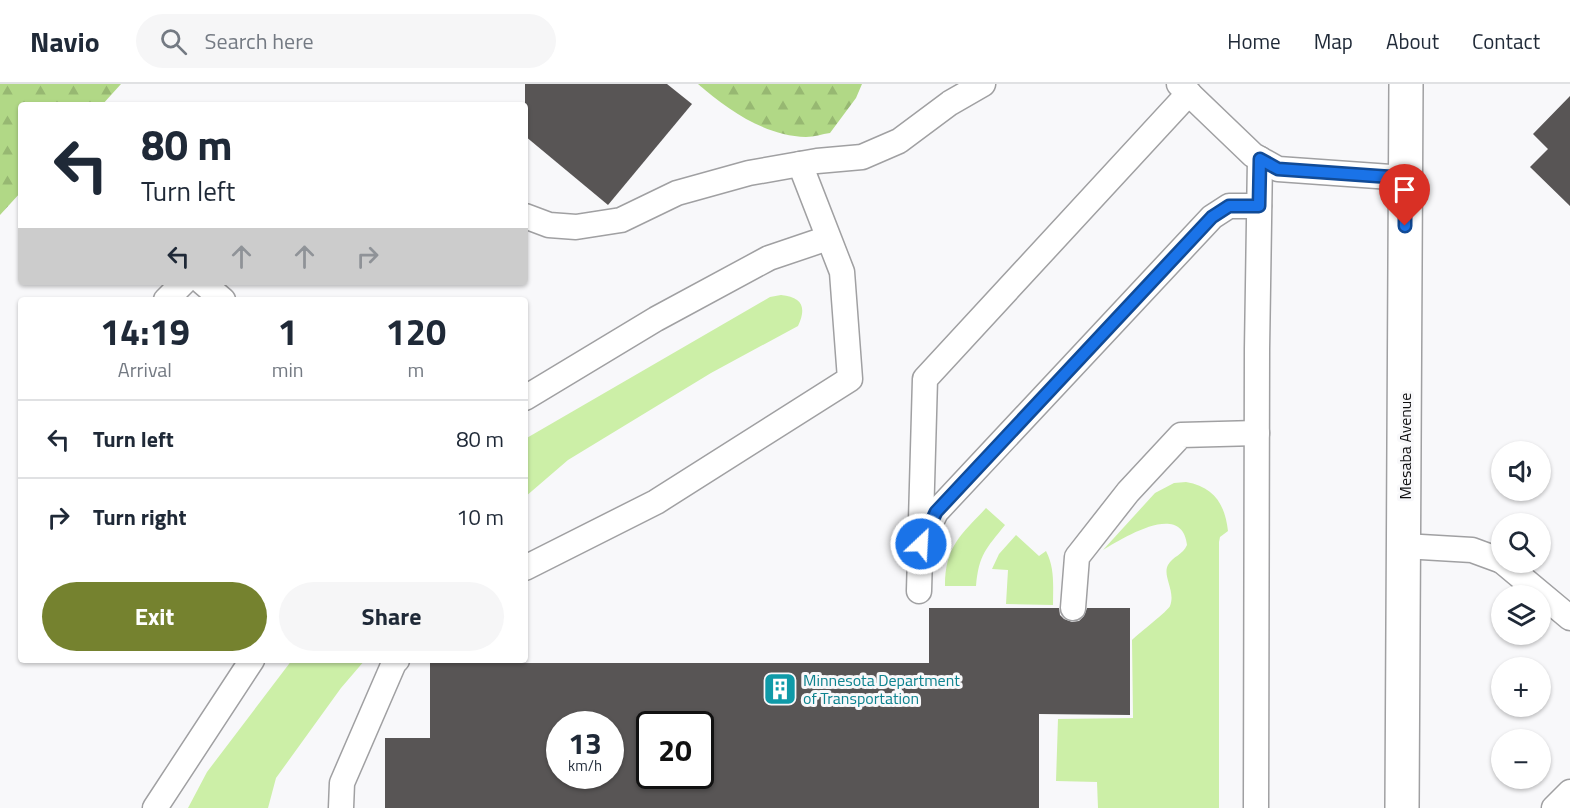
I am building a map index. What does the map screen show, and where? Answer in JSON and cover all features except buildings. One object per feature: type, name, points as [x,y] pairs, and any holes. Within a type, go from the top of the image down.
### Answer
[{"type":"main road","name":"Mesaba Avenue","points":[[1402,808],[1406,84]]},
{"type":"lane","points":[[528,217],[549,225],[576,227],[621,220],[677,193],[749,173],[862,157],[899,141],[950,104],[983,84]]},
{"type":"lane","points":[[919,591],[924,379],[1184,89],[1253,154],[1278,169],[1405,178]]},
{"type":"lane","points":[[1256,808],[1260,159]]},
{"type":"lane","points":[[528,566],[656,502],[850,379],[842,272],[800,164]]},
{"type":"lane","points":[[921,544],[936,512],[1212,217],[1229,206],[1259,206]]},
{"type":"lane","points":[[528,396],[656,319],[758,264],[828,238]]},
{"type":"lane","points":[[169,297],[181,285]]},
{"type":"lane","points":[[206,285],[220,297]]},
{"type":"lane","points":[[1073,608],[1077,557],[1128,492],[1181,435],[1257,433]]},
{"type":"lane","points":[[1404,546],[1472,550],[1491,558]]},
{"type":"lane","points":[[1515,573],[1570,618]]},
{"type":"lane","points":[[155,808],[250,663]]},
{"type":"lane","points":[[341,808],[342,783],[394,663]]},
{"type":"lane","points":[[1554,808],[1570,792]]},
{"type":"green space","points":[[0,84],[121,84],[105,102],[18,102],[18,195],[0,215]]},
{"type":"green space","points":[[698,84],[862,84],[856,98],[830,133],[806,137],[791,136],[762,127],[735,112]]},
{"type":"green space","points":[[788,296],[801,304],[802,313],[798,326],[711,373],[568,460],[528,494],[528,437],[770,297]]},
{"type":"green space","points":[[1186,482],[1204,488],[1216,498],[1224,513],[1228,531],[1220,537],[1219,542],[1219,808],[1098,808],[1097,782],[1056,781],[1058,719],[1133,718],[1132,640],[1170,606],[1168,565],[1187,545],[1183,532],[1174,525],[1163,524],[1150,526],[1103,550],[1155,493],[1174,483]]},
{"type":"green space","points":[[986,508],[1005,525],[984,552],[976,586],[945,586],[951,551],[962,534]]},
{"type":"green space","points":[[1016,535],[1039,556],[1046,551],[1052,571],[1053,605],[1006,604],[1008,570],[992,569],[999,554]]},
{"type":"green space","points":[[290,663],[362,663],[341,688],[276,778],[268,808],[188,808],[207,772]]},
{"type":"place","name":"Minnesota Department of Transportation","points":[[780,689]]},
{"type":"route","points":[[921,544],[936,512],[1212,217],[1229,206],[1259,206],[1260,159],[1278,169],[1405,178],[1405,226]]}]
